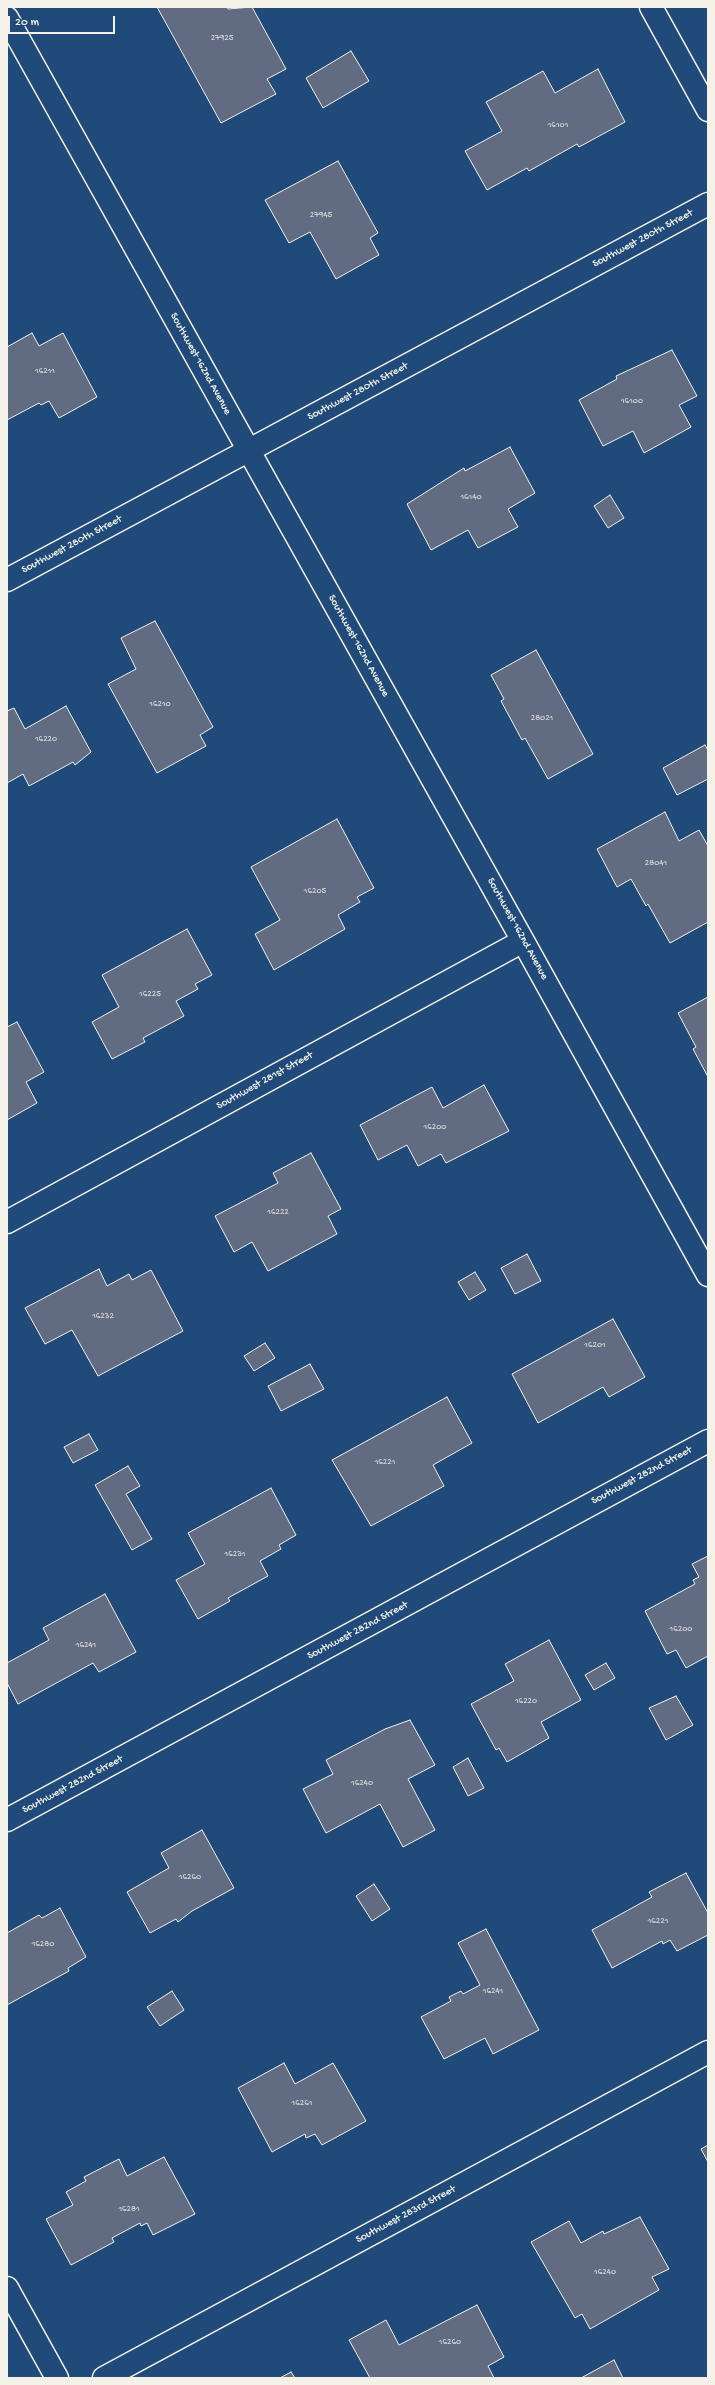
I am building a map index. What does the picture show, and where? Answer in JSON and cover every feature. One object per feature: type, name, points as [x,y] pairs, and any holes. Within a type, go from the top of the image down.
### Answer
[{"type":"street","points":[[651,7],[708,110]]},
{"type":"street","name":"Southwest 162nd Avenue","points":[[7,18],[524,940],[708,1275]]},
{"type":"street","name":"Southwest 280th Street","points":[[7,580],[708,204]]},
{"type":"street","name":"Southwest 281st Street","points":[[7,1222],[524,940]]},
{"type":"street","name":"Southwest 282nd Street","points":[[7,1820],[708,1441]]},
{"type":"street","name":"Southwest 283rd Street","points":[[104,2378],[708,2052]]},
{"type":"street","points":[[7,2288],[57,2378]]},
{"type":"building","points":[[157,7],[227,7],[228,9],[252,7],[286,69],[267,79],[276,94],[221,123]]},
{"type":"building","points":[[351,51],[369,81],[323,108],[306,78]]},
{"type":"building","points":[[598,69],[625,122],[579,147],[577,144],[529,171],[527,168],[487,190],[465,151],[502,131],[486,102],[543,71],[555,93]]},
{"type":"building","points":[[338,161],[378,233],[370,238],[379,255],[336,279],[310,232],[289,243],[265,200]]},
{"type":"building","points":[[32,333],[39,346],[63,333],[97,397],[59,418],[49,401],[41,405],[39,403],[7,420],[7,347]]},
{"type":"building","points":[[672,350],[697,396],[679,405],[691,427],[644,453],[633,431],[603,446],[579,400],[617,379],[616,376]]},
{"type":"building","points":[[510,447],[535,493],[508,509],[518,527],[478,548],[468,530],[431,550],[407,504],[464,468],[465,471]]},
{"type":"building","points":[[610,495],[624,518],[608,528],[594,506]]},
{"type":"building","points":[[155,621],[213,727],[200,735],[206,746],[157,773],[108,684],[136,669],[121,638]]},
{"type":"building","points":[[536,650],[593,754],[548,779],[525,738],[522,740],[501,701],[504,699],[491,675]]},
{"type":"building","points":[[66,706],[91,752],[75,765],[73,762],[29,786],[23,774],[7,783],[7,711],[14,708],[25,729]]},
{"type":"building","points":[[705,745],[708,750],[708,779],[677,795],[663,768]]},
{"type":"building","points":[[665,812],[679,841],[699,830],[708,846],[708,922],[670,943],[648,904],[646,906],[631,879],[617,887],[597,849]]},
{"type":"building","points":[[337,819],[374,888],[357,897],[360,902],[338,915],[345,929],[274,970],[255,934],[280,920],[251,867]]},
{"type":"building","points":[[187,929],[212,975],[195,984],[198,989],[176,1001],[184,1016],[143,1038],[145,1042],[112,1059],[92,1022],[119,1007],[102,975]]},
{"type":"building","points":[[708,997],[708,1077],[693,1049],[696,1047],[678,1013]]},
{"type":"building","points":[[17,1022],[44,1072],[26,1082],[37,1103],[7,1120],[7,1027]]},
{"type":"building","points":[[484,1085],[509,1131],[446,1163],[441,1154],[418,1166],[407,1145],[378,1160],[360,1125],[432,1087],[443,1108]]},
{"type":"building","points":[[311,1153],[341,1209],[328,1216],[337,1234],[268,1271],[252,1242],[234,1252],[215,1216],[278,1183],[273,1173]]},
{"type":"building","points":[[527,1254],[541,1281],[515,1294],[501,1268]]},
{"type":"building","points":[[99,1269],[107,1286],[129,1274],[132,1280],[151,1270],[183,1331],[98,1376],[72,1330],[45,1344],[25,1308]]},
{"type":"building","points":[[475,1272],[486,1290],[469,1300],[458,1282]]},
{"type":"building","points":[[613,1319],[645,1377],[609,1397],[603,1387],[538,1423],[512,1374]]},
{"type":"building","points":[[265,1343],[275,1358],[254,1371],[244,1356]]},
{"type":"building","points":[[310,1364],[324,1389],[281,1411],[268,1386]]},
{"type":"building","points":[[447,1397],[472,1443],[433,1465],[444,1486],[371,1526],[332,1460]]},
{"type":"building","points":[[89,1434],[98,1450],[73,1463],[64,1447]]},
{"type":"building","points":[[128,1466],[140,1486],[126,1494],[152,1539],[132,1550],[95,1485]]},
{"type":"building","points":[[271,1488],[296,1535],[279,1545],[281,1549],[260,1561],[268,1576],[228,1598],[230,1601],[198,1619],[176,1580],[205,1564],[188,1533]]},
{"type":"building","points":[[708,1556],[708,1656],[686,1668],[676,1650],[667,1654],[645,1611],[695,1584],[693,1580],[699,1577],[692,1564]]},
{"type":"building","points":[[105,1594],[136,1652],[99,1672],[93,1663],[18,1704],[7,1683],[7,1663],[49,1640],[43,1628]]},
{"type":"building","points":[[549,1640],[581,1700],[541,1722],[549,1738],[507,1762],[499,1748],[496,1750],[471,1704],[514,1681],[505,1664]]},
{"type":"building","points":[[606,1663],[615,1678],[594,1690],[585,1675]]},
{"type":"building","points":[[676,1696],[693,1725],[666,1740],[649,1708]]},
{"type":"building","points":[[410,1720],[435,1765],[408,1779],[435,1830],[403,1847],[380,1804],[326,1833],[303,1789],[333,1774],[326,1760],[385,1729]]},
{"type":"building","points":[[468,1758],[484,1788],[468,1796],[453,1767]]},
{"type":"building","points":[[202,1830],[234,1888],[192,1911],[178,1922],[176,1919],[150,1933],[127,1892],[169,1868],[161,1853]]},
{"type":"building","points":[[686,1873],[708,1913],[708,1935],[677,1951],[670,1940],[663,1944],[662,1941],[612,1968],[592,1930],[652,1897],[649,1892]]},
{"type":"building","points":[[374,1884],[390,1909],[372,1921],[356,1896]]},
{"type":"building","points":[[60,1908],[86,1957],[68,1968],[69,1971],[7,2005],[7,1933],[39,1915],[42,1918]]},
{"type":"building","points":[[486,1929],[539,2030],[493,2054],[485,2038],[444,2059],[421,2017],[451,2001],[449,1997],[461,1991],[463,1994],[480,1985],[458,1943]]},
{"type":"building","points":[[172,1991],[184,2010],[160,2026],[147,2007]]},
{"type":"building","points":[[284,2063],[295,2084],[333,2063],[366,2121],[322,2145],[315,2134],[306,2138],[305,2134],[272,2152],[238,2088]]},
{"type":"building","points":[[708,2145],[708,2162],[701,2149]]},
{"type":"building","points":[[164,2157],[195,2214],[153,2235],[147,2223],[141,2226],[140,2223],[112,2238],[114,2242],[71,2265],[46,2219],[73,2205],[66,2192],[86,2181],[84,2177],[119,2159],[127,2176]]},
{"type":"building","points":[[640,2217],[669,2269],[652,2277],[659,2290],[590,2329],[582,2314],[575,2318],[531,2242],[569,2221],[581,2243],[603,2231],[604,2234]]},
{"type":"building","points":[[477,2305],[504,2357],[488,2366],[494,2378],[370,2378],[349,2340],[386,2320],[399,2345]]},
{"type":"building","points":[[614,2360],[623,2378],[581,2378]]},
{"type":"building","points":[[291,2372],[295,2378],[280,2378]]}]
